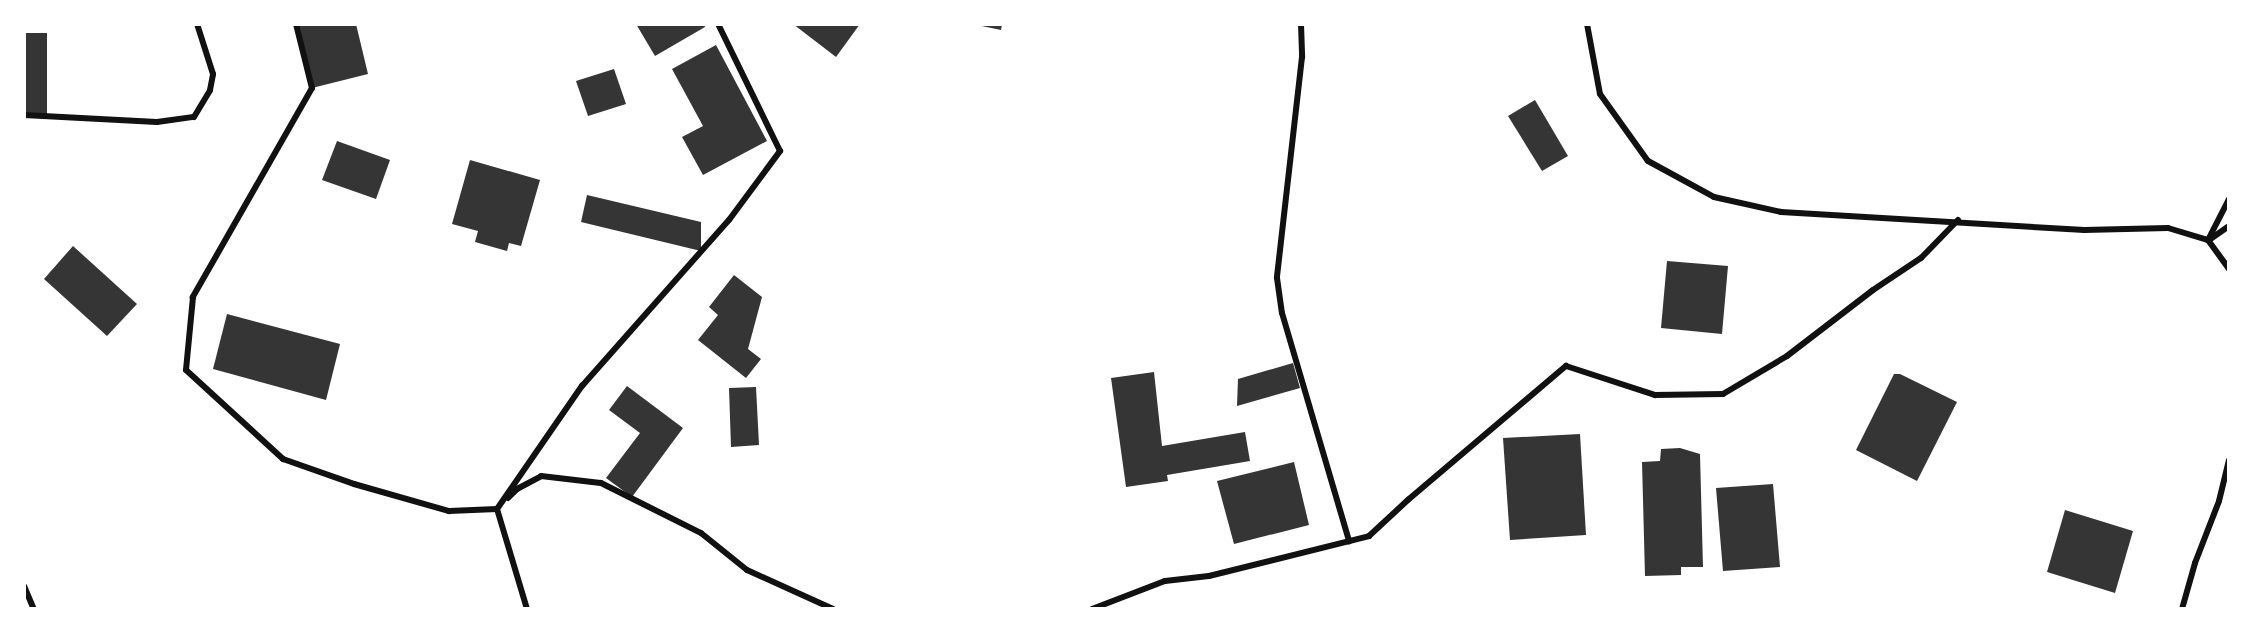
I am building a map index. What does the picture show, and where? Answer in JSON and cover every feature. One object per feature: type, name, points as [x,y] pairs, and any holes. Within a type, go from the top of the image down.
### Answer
[{"type":"street","points":[[24,115],[157,122],[194,117],[210,90],[213,74],[197,24]]},
{"type":"street","points":[[296,24],[312,88],[193,297],[186,370],[283,459],[354,484],[449,511],[497,509],[517,489],[541,476],[601,483],[700,534],[747,570],[833,609]]},
{"type":"street","points":[[497,509],[582,386],[729,220],[780,151],[718,24]]},
{"type":"street","points":[[1301,24],[1302,57],[1276,278],[1282,313],[1349,541]]},
{"type":"street","points":[[1587,24],[1600,94],[1648,161],[1714,197],[1781,212],[1958,220],[2084,230],[2168,228],[2208,240],[2229,269]]},
{"type":"street","points":[[2208,240],[2229,199]]},
{"type":"street","points":[[1092,609],[1165,581],[1209,576],[1369,536],[1408,499],[1566,366],[1655,395],[1723,394],[1787,356],[1873,290],[1921,258],[1958,220]]},
{"type":"street","points":[[2208,240],[2229,226]]},
{"type":"street","points":[[2182,609],[2195,563],[2219,501],[2229,460]]},
{"type":"street","points":[[497,509],[527,609]]},
{"type":"street","points":[[24,586],[34,609]]},
{"type":"building","points":[[295,24],[356,24],[368,74],[312,88]]},
{"type":"building","points":[[636,24],[704,24],[705,27],[655,56]]},
{"type":"building","points":[[793,24],[860,24],[836,57]]},
{"type":"building","points":[[972,24],[1002,24],[1001,30]]},
{"type":"building","points":[[24,33],[47,33],[47,116],[24,115]]},
{"type":"building","points":[[716,45],[767,141],[703,175],[682,137],[703,126],[672,69]]},
{"type":"building","points":[[614,69],[626,104],[588,116],[576,81]]},
{"type":"building","points":[[1535,100],[1568,156],[1542,171],[1508,116]]},
{"type":"building","points":[[337,141],[390,160],[376,199],[322,180]]},
{"type":"building","points":[[470,160],[540,180],[521,246],[509,243],[507,251],[475,242],[478,231],[452,224]]},
{"type":"building","points":[[587,195],[701,222],[701,251],[581,222]]},
{"type":"building","points":[[73,246],[137,304],[107,336],[44,279]]},
{"type":"building","points":[[1667,261],[1728,266],[1722,334],[1661,328]]},
{"type":"building","points":[[734,275],[762,297],[748,349],[761,359],[746,378],[698,340],[718,315],[709,307]]},
{"type":"building","points":[[227,314],[340,344],[326,400],[213,369]]},
{"type":"building","points":[[1293,363],[1300,388],[1237,406],[1238,379]]},
{"type":"building","points":[[1154,372],[1162,446],[1245,432],[1250,461],[1167,475],[1168,481],[1126,487],[1111,378]]},
{"type":"building","points":[[1894,374],[1900,374],[1957,402],[1917,481],[1856,450]]},
{"type":"building","points":[[627,386],[683,428],[632,497],[606,478],[640,433],[609,410]]},
{"type":"building","points":[[756,387],[759,445],[731,447],[729,388]]},
{"type":"building","points":[[1580,434],[1586,535],[1510,540],[1503,438]]},
{"type":"building","points":[[1680,448],[1700,454],[1703,567],[1681,567],[1681,575],[1645,576],[1642,462],[1660,461],[1661,449]]},
{"type":"building","points":[[1294,462],[1309,525],[1234,544],[1217,481]]},
{"type":"building","points":[[1773,484],[1780,567],[1723,571],[1716,488]]},
{"type":"building","points":[[2065,510],[2133,531],[2115,593],[2047,572]]}]
